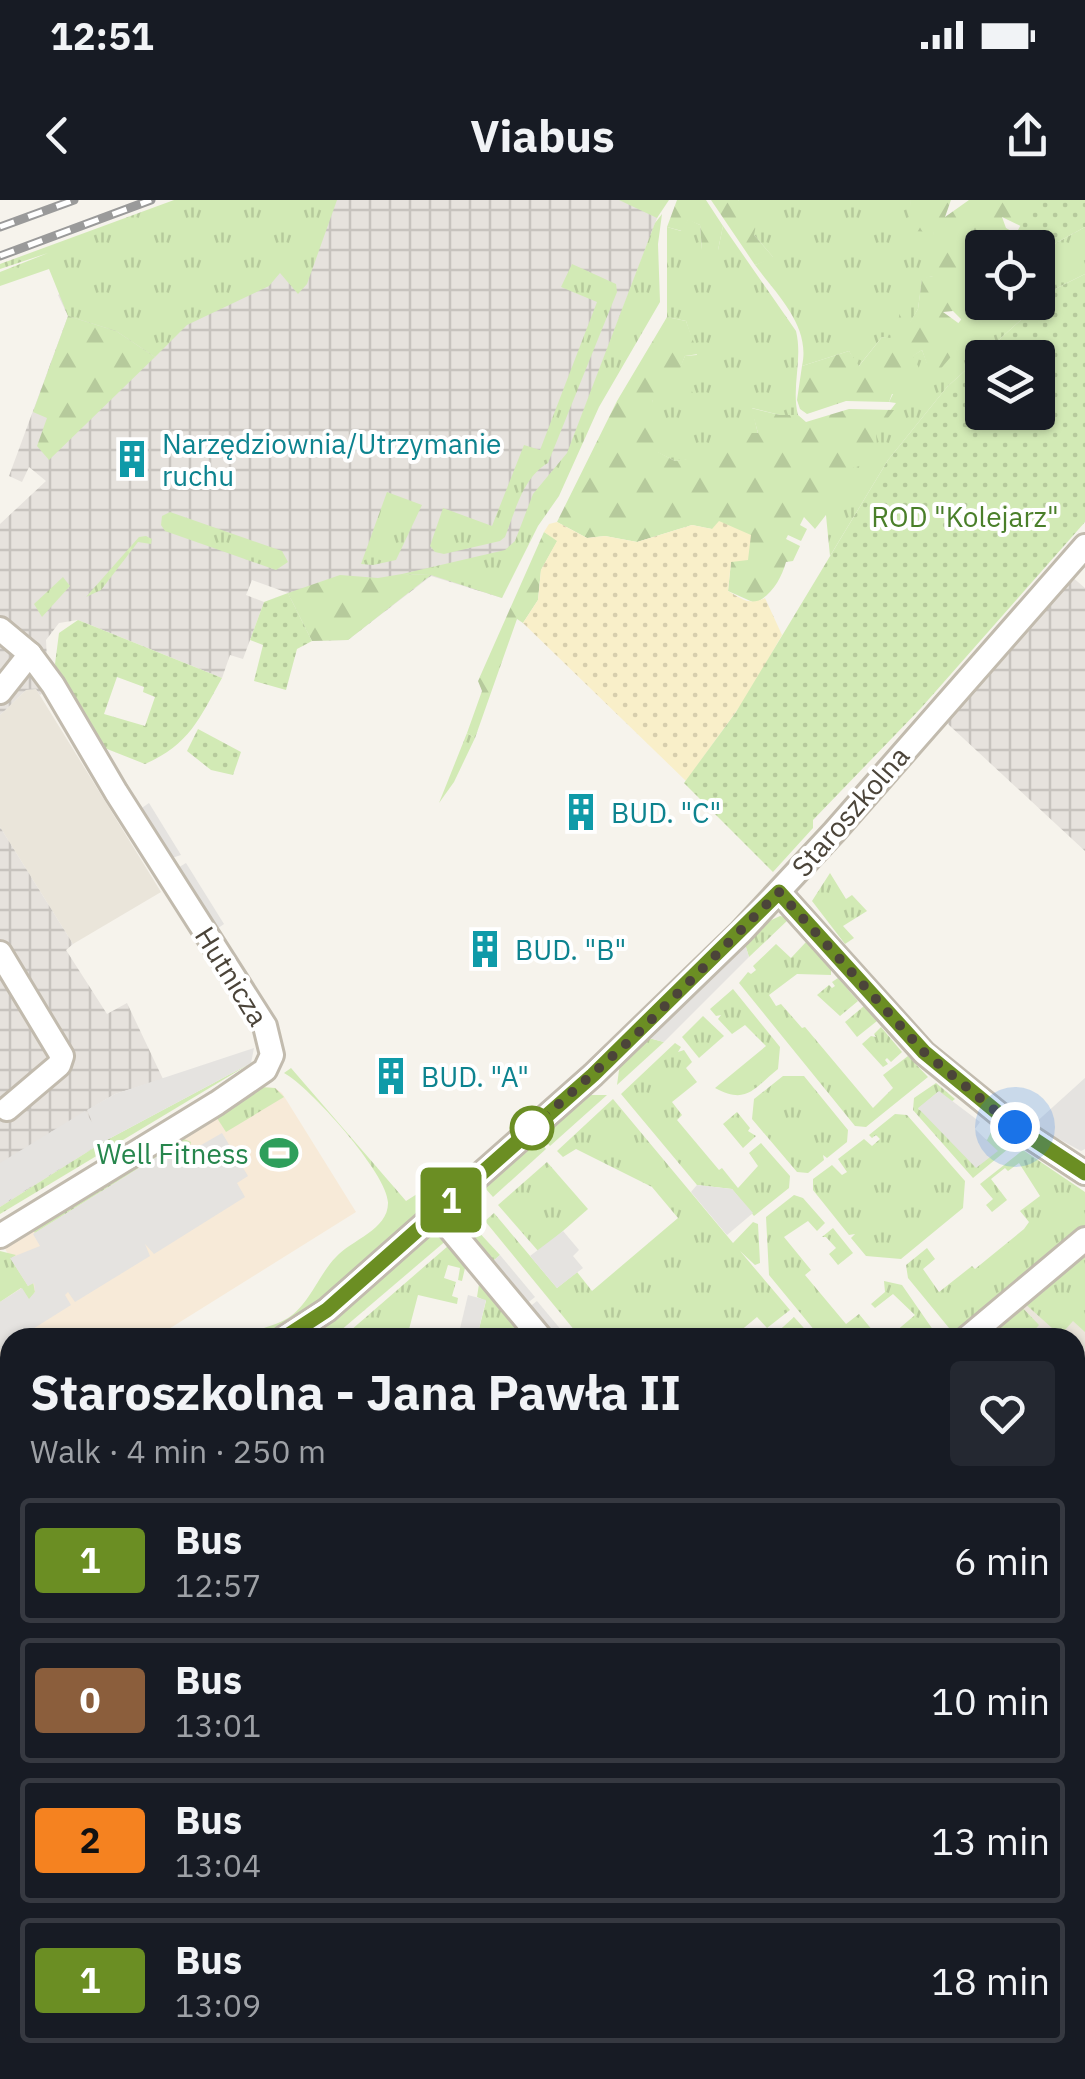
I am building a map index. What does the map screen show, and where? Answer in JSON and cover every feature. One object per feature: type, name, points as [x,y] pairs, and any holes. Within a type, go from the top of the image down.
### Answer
[{"type":"street","name":"Staroszkolna","points":[[299,1328],[327,1310],[636,1035],[779,892],[1085,546]]},
{"type":"street","name":"Hutnicza","points":[[0,628],[30,654],[53,685],[264,1026],[272,1055],[265,1070],[217,1103],[0,1236]]},
{"type":"street","points":[[0,692],[30,654]]},
{"type":"street","points":[[779,892],[924,1052],[1015,1127],[1085,1173]]},
{"type":"street","points":[[0,953],[62,1056],[59,1065],[7,1109]]},
{"type":"street","points":[[436,1212],[533,1328]]},
{"type":"street","points":[[979,1328],[1085,1240]]},
{"type":"shaded area","points":[[227,200],[664,200],[554,489],[543,486],[502,598],[431,576],[348,640],[312,641],[288,593],[252,580],[246,595],[264,602],[243,659],[230,655],[222,678],[78,620],[59,623],[46,640],[47,660],[61,680],[40,695],[36,689],[26,690],[0,715],[0,524],[46,481],[29,467],[22,482],[9,476],[68,316],[58,295]]},
{"type":"shaded area","points":[[1064,570],[1085,588],[1085,851],[936,713]]},
{"type":"shaded area","points":[[36,689],[161,892],[73,944],[0,827],[0,715],[26,690]]},
{"type":"shaded area","points":[[149,803],[181,855],[169,859],[139,810]]},
{"type":"shaded area","points":[[0,827],[73,944],[66,950],[107,1014],[127,1003],[163,1079],[115,1094],[88,1110],[103,1142],[0,1207]]},
{"type":"shaded area","points":[[186,863],[224,924],[214,931],[176,869]]},
{"type":"shaded area","points":[[744,941],[749,957],[664,1042],[645,1037]]},
{"type":"shaded area","points":[[254,1048],[251,1063],[103,1142],[0,1206],[0,1163],[85,1111],[93,1124],[87,1110],[115,1094]]},
{"type":"shaded area","points":[[1085,1078],[1085,1149],[1081,1151],[1033,1125]]},
{"type":"shaded area","points":[[260,1087],[282,1093],[356,1212],[170,1328],[0,1328],[0,1302],[26,1285],[4,1247]]},
{"type":"shaded area","points":[[939,1091],[980,1122],[975,1129],[998,1151],[976,1168],[918,1108]]},
{"type":"shaded area","points":[[222,1133],[248,1176],[237,1183],[245,1197],[154,1254],[145,1244],[150,1256],[75,1302],[68,1292],[65,1295],[71,1305],[34,1328],[0,1328],[0,1302],[22,1288],[29,1299],[35,1292],[34,1283],[28,1286],[10,1258],[40,1246],[33,1234],[182,1141],[189,1152]]},
{"type":"shaded area","points":[[697,1185],[732,1189],[753,1213],[727,1235],[691,1192]]},
{"type":"shaded area","points":[[563,1231],[579,1250],[573,1256],[583,1268],[557,1288],[530,1256]]},
{"type":"shaded area","points":[[1085,1240],[1085,1328],[986,1328]]},
{"type":"shaded area","points":[[500,1255],[535,1297],[525,1305],[491,1263]]},
{"type":"shaded area","points":[[468,1295],[486,1300],[479,1328],[460,1328]]},
{"type":"shaded area","points":[[537,1301],[560,1328],[544,1328],[528,1308]]},
{"type":"green space","points":[[174,200],[337,200],[307,284],[298,294],[280,273],[269,286],[187,325],[155,357],[116,331],[68,316],[49,269],[0,286],[0,272],[48,253],[0,269],[0,264]]},
{"type":"green space","points":[[619,200],[669,200],[657,218]]},
{"type":"green space","points":[[677,200],[706,200],[723,226],[718,250],[702,250],[700,225],[688,220],[682,231],[667,227]]},
{"type":"green space","points":[[711,200],[738,200],[758,215],[754,235],[774,258],[755,265]]},
{"type":"green space","points":[[738,200],[910,200],[913,218],[934,231],[933,276],[922,279],[918,309],[910,323],[898,322],[891,339],[882,337],[858,367],[849,351],[802,366],[802,338],[797,324],[755,265],[773,257],[754,235]]},
{"type":"green space","points":[[910,200],[951,200],[945,217],[969,200],[1041,200],[1029,230],[1002,217],[1010,230],[965,230],[965,320],[976,320],[964,322],[953,311],[943,312],[961,325],[955,352],[932,379],[922,350],[913,356],[920,370],[900,394],[892,394],[889,402],[846,401],[807,414],[797,400],[802,366],[849,351],[859,366],[882,337],[891,338],[887,322],[898,322],[901,306],[909,309],[910,322],[918,309],[922,278],[933,276],[927,257],[934,232],[911,231]]},
{"type":"green space","points":[[1034,200],[1085,200],[1085,227],[1055,244],[1055,230],[1018,230]]},
{"type":"green space","points":[[662,214],[658,244],[660,302],[599,407],[559,496],[538,526],[502,598],[431,575],[402,574],[505,550],[515,541],[533,494],[567,453],[655,223]]},
{"type":"green space","points":[[688,219],[700,225],[702,250],[718,250],[723,226],[796,331],[798,415],[752,408],[758,434],[737,454],[675,461],[657,452],[652,399],[697,399],[677,374],[685,356],[697,355],[686,321],[667,317],[667,227],[681,231]]},
{"type":"green space","points":[[1085,227],[1085,274],[1055,289],[1055,244]]},
{"type":"green space","points":[[572,264],[616,284],[617,292],[548,463],[526,486],[500,541],[444,554],[435,552],[430,546],[443,508],[492,526],[524,445],[540,450],[597,302],[561,287]]},
{"type":"green space","name":"ROD \"Kolejarz\"","points":[[1085,274],[1085,522],[921,708],[813,820],[813,828],[773,872],[684,783],[736,712],[888,460],[947,387],[965,371],[965,430],[1055,430],[1055,340],[999,340],[1021,320],[1055,320],[1055,289]]},
{"type":"green space","points":[[965,315],[965,320],[1021,320],[999,340],[965,340],[965,371],[888,460],[830,556],[824,495],[896,403],[889,402],[912,356],[922,350],[927,363]]},
{"type":"green space","points":[[68,316],[116,331],[155,357],[49,460],[37,446],[47,418],[33,412]]},
{"type":"green space","points":[[667,317],[686,321],[698,354],[685,356],[678,374],[698,399],[652,400],[664,431],[658,452],[675,461],[711,455],[725,442],[737,453],[744,433],[758,433],[751,408],[798,415],[806,422],[849,409],[894,410],[876,434],[877,445],[863,465],[849,469],[849,478],[829,493],[833,506],[815,529],[804,517],[800,525],[807,529],[801,541],[788,535],[786,539],[800,546],[793,561],[786,562],[775,586],[755,603],[728,591],[731,562],[712,529],[692,525],[637,542],[605,536],[587,538],[557,522],[617,401]]},
{"type":"green space","points":[[387,492],[422,505],[396,560],[361,564]]},
{"type":"green space","points":[[170,512],[282,551],[288,562],[276,570],[165,531],[162,516]]},
{"type":"green space","points":[[544,532],[558,540],[541,570],[538,600],[523,623],[517,619],[475,738],[467,733],[482,691],[478,681]]},
{"type":"green space","points":[[139,537],[152,539],[151,544],[138,542],[101,590],[86,597]]},
{"type":"green space","points":[[340,575],[378,578],[431,575],[348,640],[312,641],[288,593]]},
{"type":"green space","points":[[63,577],[70,586],[42,617],[34,604]]},
{"type":"green space","points":[[288,593],[312,641],[297,649],[286,690],[254,681],[263,645],[250,640],[264,602]]},
{"type":"green space","points":[[78,620],[222,678],[183,739],[145,764],[102,747],[61,680],[55,664],[59,633]],"holes":[[[117,677],[144,687],[143,692],[155,697],[145,726],[104,714]]]},
{"type":"green space","points":[[198,729],[241,752],[233,775],[211,770],[187,751]]},
{"type":"green space","points":[[467,733],[475,738],[439,803]]},
{"type":"green space","points":[[830,873],[846,899],[852,895],[867,911],[843,926],[854,938],[845,944],[812,901]]},
{"type":"green space","points":[[780,916],[790,918],[749,957],[744,941],[759,926]]},
{"type":"green space","points":[[806,942],[831,968],[831,975],[797,974],[769,995],[776,1006],[781,1004],[805,1027],[873,1108],[893,1088],[883,1075],[908,1056],[928,1077],[866,1127],[855,1126],[739,983],[748,972],[756,970],[753,966],[776,944],[791,958]]},
{"type":"green space","points":[[838,978],[858,1001],[840,1016],[817,995],[829,985],[835,986],[832,982]]},
{"type":"green space","points":[[733,989],[780,1047],[778,1069],[742,1095],[715,1088],[766,1046],[745,1025],[732,1034],[718,1019],[721,1015],[716,1016],[710,1009]]},
{"type":"green space","points":[[864,1006],[877,1021],[857,1037],[845,1022]]},
{"type":"green space","points":[[703,1016],[724,1036],[699,1058],[682,1037]]},
{"type":"green space","points":[[881,1027],[902,1052],[891,1062],[887,1058],[888,1064],[883,1067],[862,1044],[871,1036],[876,1037],[874,1034]]},
{"type":"green space","points":[[645,1037],[664,1042],[617,1085],[620,1063]]},
{"type":"green space","points":[[675,1043],[681,1047],[678,1052],[684,1050],[692,1062],[686,1068],[697,1082],[672,1102],[682,1115],[677,1120],[719,1170],[722,1168],[738,1188],[758,1166],[749,1153],[761,1143],[790,1176],[789,1188],[754,1216],[732,1189],[697,1185],[621,1094]]},
{"type":"green space","points":[[251,1063],[0,1214],[0,1207],[103,1142]]},
{"type":"green space","points":[[291,1068],[406,1201],[428,1187],[438,1197],[305,1318],[283,1328],[262,1328],[295,1312],[336,1257],[382,1220],[388,1203],[385,1190],[362,1153],[328,1112],[284,1073]]},
{"type":"green space","points":[[783,1076],[804,1076],[848,1130],[847,1142],[827,1158],[823,1155],[824,1160],[808,1173],[797,1172],[752,1119],[754,1099]]},
{"type":"green space","points":[[936,1083],[955,1099],[951,1102],[938,1092],[918,1109],[987,1140],[992,1130],[1014,1144],[973,1178],[913,1110],[914,1098]]},
{"type":"green space","points":[[260,1087],[275,1088],[284,1097],[226,1132],[215,1115]]},
{"type":"green space","points":[[607,1095],[550,1146],[539,1134],[578,1099]]},
{"type":"green space","points":[[613,1099],[733,1243],[753,1222],[758,1224],[760,1263],[755,1265],[740,1251],[790,1310],[767,1328],[757,1317],[744,1328],[573,1328],[485,1221],[494,1213],[557,1288],[577,1272],[592,1291],[678,1218],[652,1187],[576,1149],[563,1157],[557,1151]]},
{"type":"green space","points":[[737,1112],[750,1128],[748,1131],[756,1136],[743,1148],[723,1124]]},
{"type":"green space","points":[[895,1114],[907,1115],[965,1181],[963,1208],[901,1259],[866,1256],[851,1238],[855,1234],[849,1235],[813,1190],[813,1179],[832,1165],[842,1175],[847,1172],[838,1159],[864,1139],[872,1146],[880,1139],[869,1135]]},
{"type":"green space","points":[[536,1137],[546,1149],[493,1197],[485,1182]]},
{"type":"green space","points":[[182,1138],[191,1142],[188,1153],[181,1142],[35,1233],[32,1229]]},
{"type":"green space","points":[[1023,1150],[1085,1192],[1085,1226],[960,1328],[949,1328],[908,1278],[906,1265],[927,1248],[935,1259],[923,1269],[939,1292],[1024,1229],[1029,1222],[1020,1211],[1040,1196],[1019,1163],[991,1179],[1007,1200],[992,1212],[986,1205],[993,1199],[980,1184]]},
{"type":"green space","points":[[547,1162],[588,1209],[539,1252],[498,1205]]},
{"type":"green space","points":[[794,1195],[803,1198],[825,1223],[817,1231],[808,1221],[784,1237],[811,1270],[805,1275],[846,1324],[859,1314],[871,1328],[813,1328],[769,1275],[766,1217]]},
{"type":"green space","points":[[475,1228],[500,1255],[491,1263],[467,1234]]},
{"type":"green space","points":[[833,1228],[853,1253],[838,1265],[829,1254],[836,1248],[822,1237]]},
{"type":"green space","points":[[433,1233],[448,1239],[344,1328],[320,1328],[425,1235]]},
{"type":"green space","points":[[448,1246],[465,1268],[462,1281],[458,1280],[460,1268],[448,1265],[444,1278],[456,1282],[452,1296],[458,1298],[457,1304],[418,1295],[409,1328],[353,1328]]},
{"type":"green space","points":[[1085,1249],[1085,1328],[1073,1321],[1067,1328],[1052,1328],[1022,1301]]},
{"type":"green space","points":[[0,1251],[16,1255],[11,1259],[28,1286],[33,1282],[35,1292],[29,1300],[21,1288],[0,1302]]},
{"type":"green space","points":[[884,1281],[902,1285],[932,1328],[900,1328],[915,1315],[893,1294],[875,1308],[871,1304],[885,1292]]},
{"type":"green space","points":[[479,1284],[516,1328],[479,1328],[486,1301],[477,1297]]},
{"type":"green space","points":[[1018,1303],[1039,1325],[1036,1328],[990,1328]]},
{"type":"green space","points":[[794,1317],[804,1328],[782,1328]]},
{"type":"sand","points":[[719,521],[751,535],[748,560],[731,562],[728,591],[750,601],[765,598],[782,635],[748,695],[686,781],[523,623],[538,600],[541,570],[557,541],[544,532],[549,524],[557,522],[587,538],[605,536],[637,542],[692,525],[712,529]]},
{"type":"railway","points":[[0,227],[74,200]]},
{"type":"railway","points":[[0,256],[151,200]]},
{"type":"bus line","name":"1","points":[[302,1328],[593,1075],[779,892],[924,1052],[1015,1127],[1085,1173]]},
{"type":"place","name":"Narzędziownia/Utrzymanie ruchu","points":[[132,459]]},
{"type":"place","name":"BUD. \"C\"","points":[[581,812]]},
{"type":"place","name":"BUD. \"B\"","points":[[485,949]]},
{"type":"place","name":"BUD. \"A\"","points":[[391,1076]]},
{"type":"place","name":"Well Fitness","points":[[279,1153]]},
{"type":"route","points":[[532,1128],[636,1035],[779,892],[924,1052],[1015,1127]]}]
